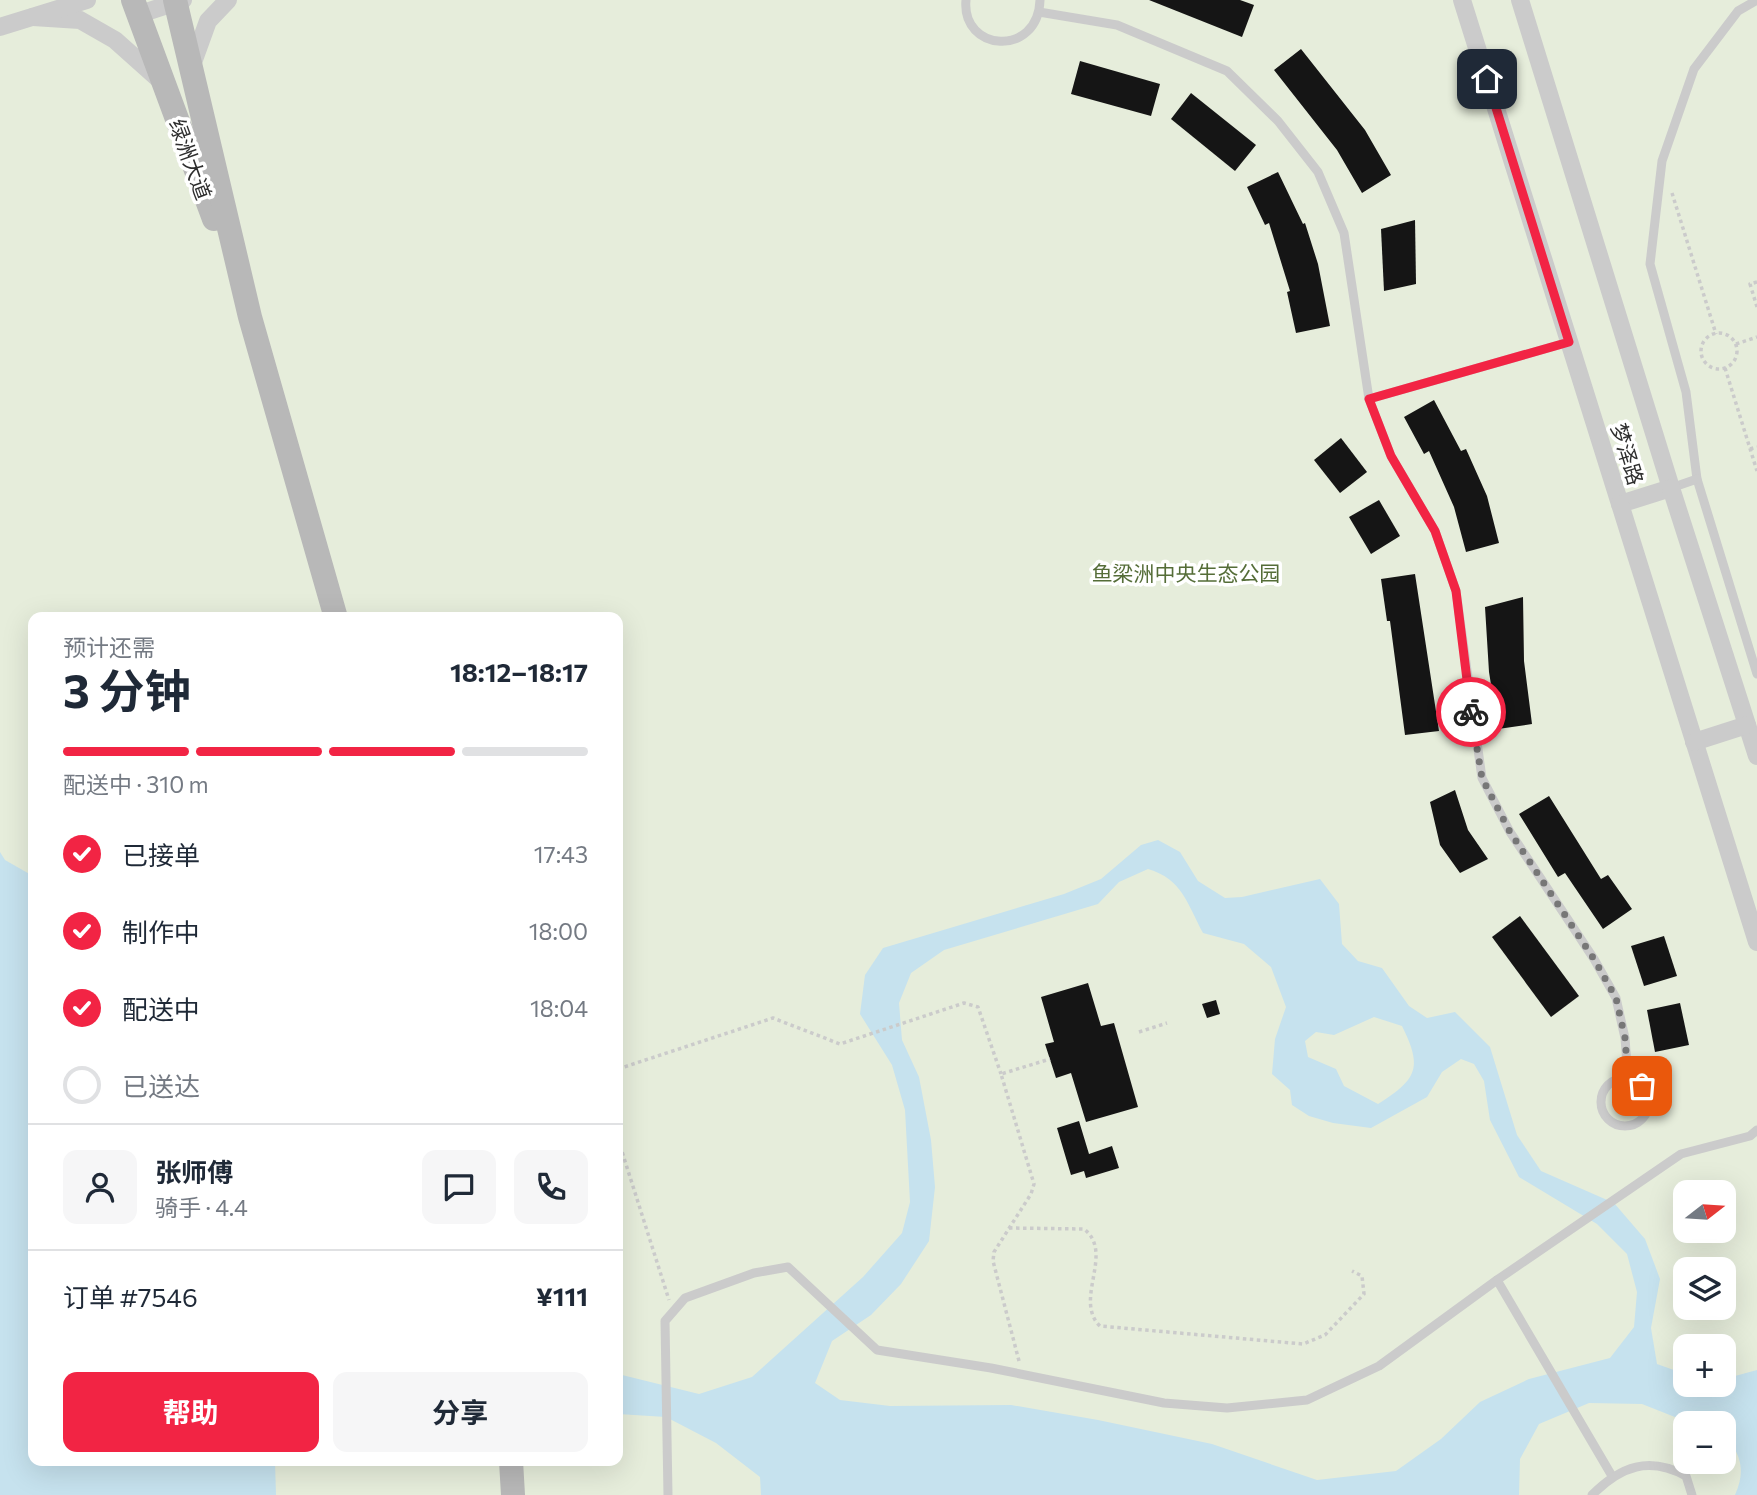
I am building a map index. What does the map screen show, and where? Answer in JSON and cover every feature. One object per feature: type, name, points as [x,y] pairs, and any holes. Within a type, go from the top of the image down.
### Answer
[{"type":"main road","name":"绿洲大道","points":[[178,1],[191,68],[250,317],[334,612]]},
{"type":"main road","name":"绿洲大道","points":[[135,7],[250,317]]},
{"type":"main road","points":[[511,1466],[513,1495]]},
{"type":"street","points":[[33,17],[51,0]]},
{"type":"street","points":[[0,27],[87,0]]},
{"type":"street","points":[[191,68],[208,21],[228,0]]},
{"type":"street","name":"梦泽路","points":[[1462,0],[1620,504],[1671,488],[1520,0]]},
{"type":"street","points":[[135,7],[178,1]]},
{"type":"street","points":[[33,17],[80,20],[115,40],[163,82]]},
{"type":"street","points":[[1671,488],[1757,756]]},
{"type":"street","points":[[1620,504],[1757,942]]},
{"type":"street","points":[[1694,742],[1747,725]]},
{"type":"lane","points":[[966,0],[967,17],[973,27],[993,41],[1017,39],[1035,23],[1040,0]]},
{"type":"lane","points":[[1757,0],[1738,11],[1694,69],[1662,161],[1650,264],[1686,392],[1697,479],[1757,674]]},
{"type":"lane","points":[[1039,12],[1117,25],[1227,71],[1278,121],[1318,172],[1344,233],[1369,399],[1391,456],[1435,531],[1456,591],[1482,778],[1510,832],[1594,959],[1616,998],[1625,1038],[1628,1078]]},
{"type":"lane","points":[[1369,399],[1569,342]]},
{"type":"lane","points":[[1671,488],[1697,479]]},
{"type":"lane","points":[[1628,1078],[1642,1086],[1647,1093],[1648,1109],[1638,1123],[1622,1126],[1607,1119],[1601,1098],[1607,1085],[1628,1078]]},
{"type":"lane","points":[[668,1495],[665,1321],[685,1298],[754,1273],[788,1267],[877,1350],[1164,1403],[1227,1408],[1307,1400],[1379,1366],[1497,1280],[1681,1154],[1750,1136],[1757,1130]]},
{"type":"lane","points":[[1497,1280],[1612,1476]]},
{"type":"lane","points":[[1592,1495],[1612,1476],[1631,1467],[1665,1465],[1686,1476],[1692,1495]]},
{"type":"path","points":[[1662,161],[1716,334]]},
{"type":"path","points":[[1757,282],[1750,284],[1757,307]]},
{"type":"path","points":[[1716,334],[1727,335],[1736,344],[1737,356],[1725,368],[1713,368],[1702,356],[1703,344],[1716,334]]},
{"type":"path","points":[[1736,344],[1757,337]]},
{"type":"path","points":[[1725,368],[1757,471]]},
{"type":"path","points":[[1750,449],[1757,447]]},
{"type":"path","points":[[623,1067],[773,1017],[840,1044],[964,1003],[978,1007],[1034,1184],[1031,1194],[994,1252],[993,1261],[1022,1375]]},
{"type":"path","points":[[1139,1032],[1167,1023]]},
{"type":"path","points":[[1001,1074],[1050,1059]]},
{"type":"path","points":[[623,1155],[672,1312]]},
{"type":"path","points":[[1009,1228],[1084,1229],[1092,1235],[1096,1252],[1089,1307],[1091,1318],[1100,1326],[1303,1344],[1325,1335],[1364,1294],[1362,1276],[1352,1270]]},
{"type":"green space","name":"鱼梁洲中央生态公园","points":[[0,0],[1757,0],[1757,1495],[0,1495]]},
{"type":"water","points":[[1158,840],[1180,852],[1198,881],[1225,898],[1242,897],[1320,879],[1339,904],[1342,944],[1358,961],[1382,968],[1409,1006],[1427,1018],[1455,1012],[1490,1047],[1517,1135],[1541,1171],[1614,1203],[1645,1239],[1660,1279],[1651,1328],[1657,1364],[1673,1370],[1673,1397],[1736,1397],[1736,1376],[1757,1370],[1757,1495],[1735,1495],[1741,1470],[1736,1452],[1736,1411],[1673,1411],[1673,1416],[1642,1404],[1589,1403],[1539,1424],[1520,1459],[1519,1495],[761,1495],[760,1477],[716,1443],[666,1417],[623,1414],[623,1375],[699,1394],[752,1377],[863,1277],[902,1233],[910,1202],[905,1110],[892,1065],[860,1014],[865,975],[883,948],[1064,894],[1101,879],[1141,845]],"holes":[[[1148,869],[1169,879],[1188,902],[1203,933],[1244,944],[1271,967],[1286,1007],[1275,1039],[1272,1074],[1290,1090],[1292,1105],[1309,1116],[1333,1123],[1371,1128],[1427,1097],[1442,1072],[1461,1059],[1474,1064],[1484,1081],[1490,1120],[1519,1177],[1597,1224],[1627,1254],[1637,1292],[1634,1327],[1610,1358],[1529,1379],[1480,1402],[1441,1439],[1396,1471],[1317,1480],[1212,1444],[1098,1420],[1011,1405],[890,1406],[840,1400],[815,1383],[832,1341],[871,1315],[901,1284],[929,1241],[935,1187],[931,1140],[919,1077],[902,1040],[899,1003],[911,973],[944,950],[1098,904],[1119,882]],[[1374,1017],[1402,1026],[1413,1052],[1412,1071],[1401,1087],[1378,1104],[1344,1086],[1336,1069],[1308,1057],[1305,1041],[1316,1032],[1334,1035]]]},
{"type":"water","points":[[0,852],[5,860],[28,873],[28,1466],[275,1466],[276,1495],[0,1495]]},
{"type":"building","points":[[1149,0],[1240,0],[1254,5],[1242,37]]},
{"type":"building","points":[[1301,49],[1365,130],[1391,175],[1362,193],[1337,150],[1274,70]]},
{"type":"building","points":[[1080,61],[1160,84],[1151,116],[1071,94]]},
{"type":"building","points":[[1191,93],[1256,145],[1235,171],[1171,119]]},
{"type":"building","points":[[1278,172],[1303,224],[1305,223],[1318,264],[1330,326],[1296,333],[1287,292],[1290,291],[1269,223],[1265,225],[1247,187]]},
{"type":"building","points":[[1415,220],[1416,284],[1384,291],[1381,229]]},
{"type":"building","points":[[1434,400],[1461,451],[1466,449],[1487,496],[1499,543],[1466,552],[1454,507],[1429,451],[1424,454],[1404,417]]},
{"type":"building","points":[[1341,438],[1367,472],[1340,493],[1314,460]]},
{"type":"building","points":[[1379,500],[1400,536],[1371,554],[1349,517]]},
{"type":"building","points":[[1415,574],[1439,731],[1405,735],[1390,621],[1387,621],[1381,579]]},
{"type":"building","points":[[1523,597],[1524,661],[1532,724],[1498,729],[1489,672],[1485,607]]},
{"type":"building","points":[[1455,790],[1468,830],[1488,859],[1460,873],[1440,845],[1430,802]]},
{"type":"building","points":[[1549,796],[1601,879],[1608,875],[1632,909],[1603,929],[1565,873],[1558,877],[1519,814]]},
{"type":"building","points":[[1520,916],[1579,996],[1551,1017],[1492,937]]},
{"type":"building","points":[[1664,936],[1677,976],[1644,986],[1631,946]]},
{"type":"building","points":[[1088,983],[1101,1026],[1114,1023],[1138,1107],[1086,1122],[1071,1073],[1056,1078],[1045,1044],[1054,1042],[1041,997]]},
{"type":"building","points":[[1216,1000],[1220,1014],[1207,1018],[1202,1004]]},
{"type":"building","points":[[1680,1003],[1689,1045],[1655,1052],[1647,1010]]},
{"type":"building","points":[[1079,1121],[1089,1154],[1112,1146],[1119,1168],[1086,1178],[1084,1171],[1071,1175],[1057,1128]]},
{"type":"way so far","points":[[1471,712],[1482,778],[1510,832],[1594,959],[1616,998],[1625,1038],[1628,1078],[1642,1086]]},
{"type":"route","points":[[1471,712],[1456,591],[1435,531],[1391,456],[1369,399],[1569,342],[1487,79]]}]
